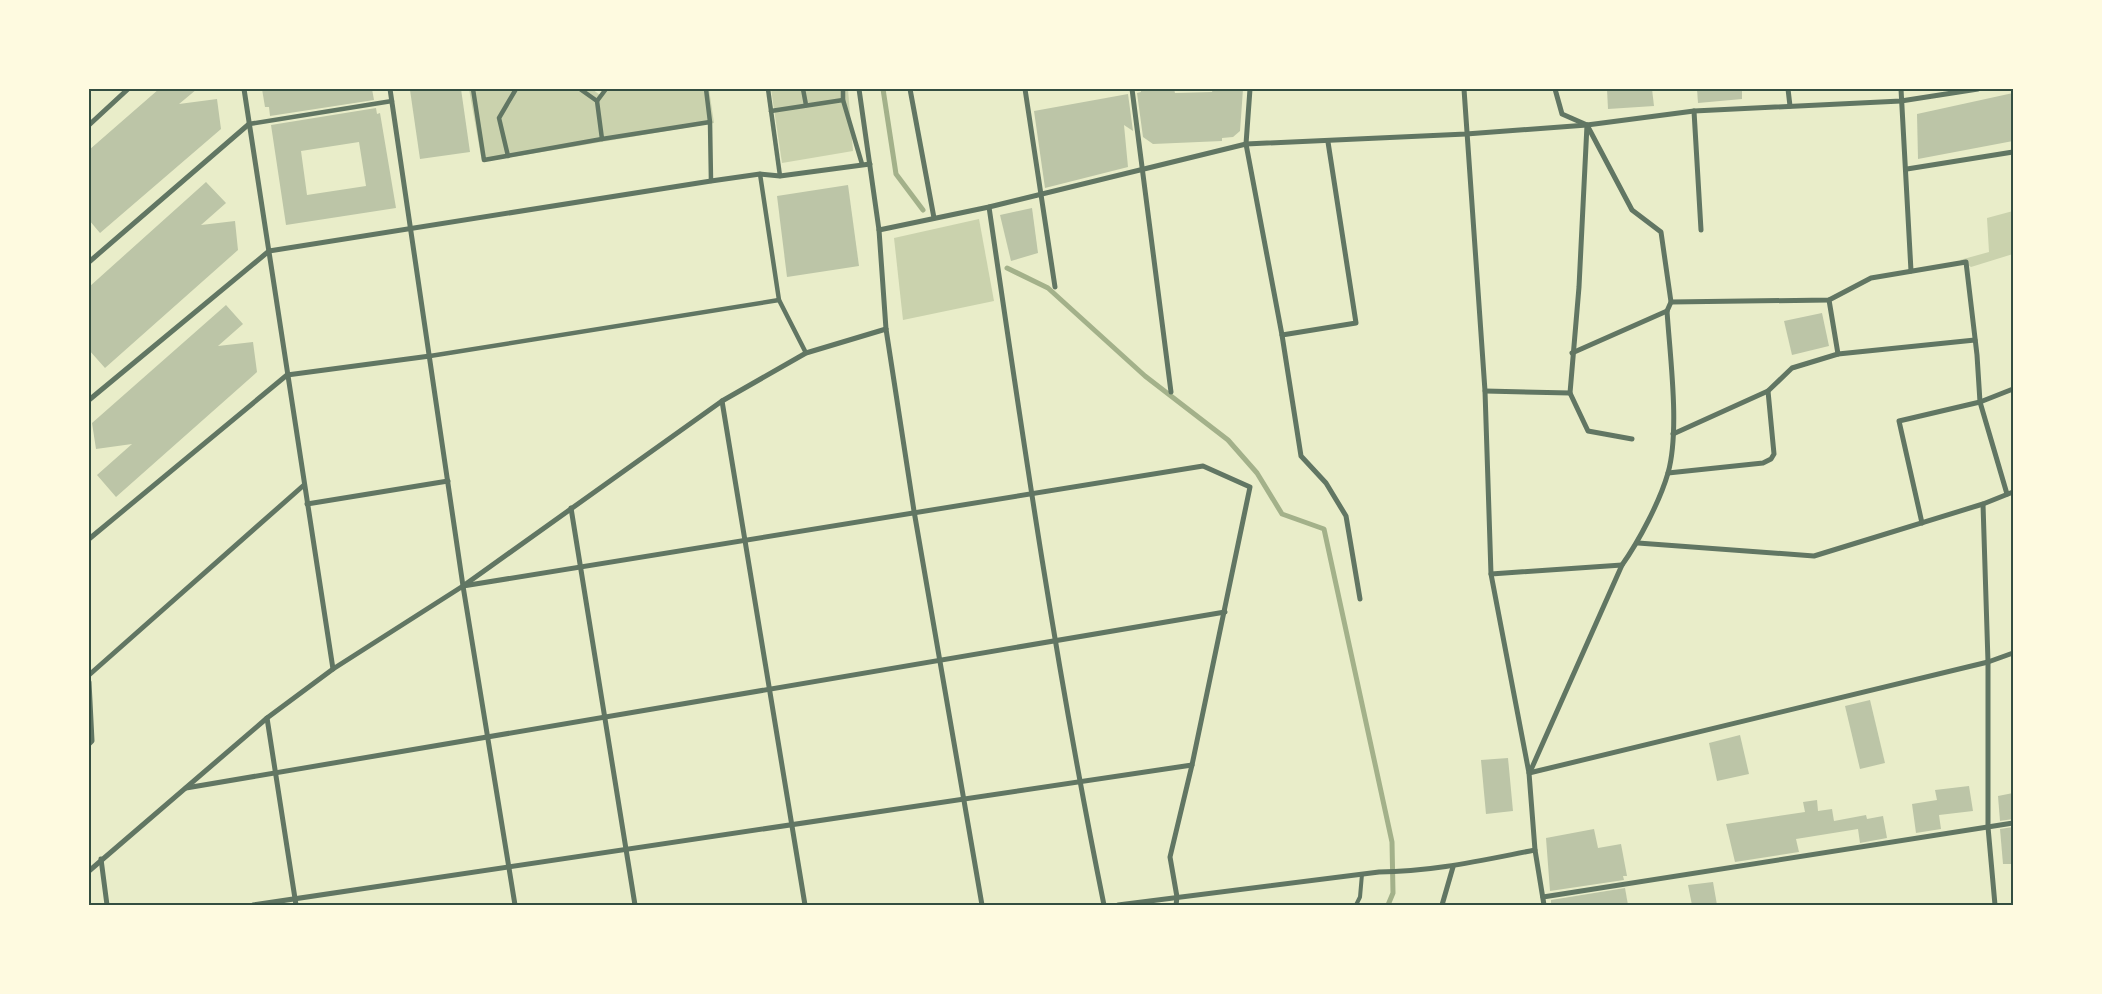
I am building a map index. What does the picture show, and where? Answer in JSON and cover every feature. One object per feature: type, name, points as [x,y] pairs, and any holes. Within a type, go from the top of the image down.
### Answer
[{"type":"street","points":[[89,125],[128,89]]},
{"type":"street","points":[[244,89],[333,669]]},
{"type":"street","points":[[390,89],[463,586],[516,905]]},
{"type":"street","points":[[473,89],[484,160],[710,122]]},
{"type":"street","points":[[508,156],[499,118],[516,89]]},
{"type":"street","points":[[580,89],[597,101]]},
{"type":"street","points":[[602,140],[597,101],[606,89]]},
{"type":"street","points":[[706,89],[710,122],[711,181]]},
{"type":"street","points":[[768,89],[780,176]]},
{"type":"street","points":[[804,89],[806,105]]},
{"type":"street","points":[[843,89],[843,100],[862,164]]},
{"type":"street","points":[[859,89],[879,230],[886,329],[914,511],[982,905]]},
{"type":"street","points":[[910,89],[934,218]]},
{"type":"street","points":[[1025,89],[1055,287]]},
{"type":"street","points":[[1132,89],[1144,169],[1171,392]]},
{"type":"street","points":[[1250,89],[1246,144],[1282,335],[1301,456],[1326,483],[1346,516],[1360,599]]},
{"type":"street","points":[[1464,89],[1485,392],[1490,574],[1529,773],[1535,850],[1544,905]]},
{"type":"street","points":[[1529,773],[1622,565],[1638,543],[1668,473],[1673,434],[1667,312],[1671,302],[1661,232],[1632,210],[1587,125],[1562,114],[1555,89]]},
{"type":"street","points":[[1788,89],[1790,106]]},
{"type":"street","points":[[1901,89],[1907,169],[1911,271]]},
{"type":"street","points":[[879,230],[989,207],[1246,144],[1328,142],[1587,125],[1694,110],[1901,101],[1978,89]]},
{"type":"street","points":[[771,110],[843,100]]},
{"type":"street","points":[[89,262],[249,124],[392,101]]},
{"type":"street","points":[[1694,110],[1701,230]]},
{"type":"street","points":[[1587,125],[1579,287],[1570,393],[1588,431],[1632,439]]},
{"type":"street","points":[[1282,335],[1356,323],[1328,142]]},
{"type":"street","points":[[1907,169],[2013,152]]},
{"type":"street","points":[[89,400],[269,251],[412,230],[711,181],[760,174],[780,176],[870,164]]},
{"type":"street","points":[[760,174],[778,300],[806,354]]},
{"type":"street","points":[[989,207],[1031,494],[1079,782],[1104,905]]},
{"type":"street","points":[[1638,543],[1814,556],[1983,504],[2010,493],[1980,402],[1966,262],[1871,278],[1829,300],[1671,302]]},
{"type":"street","points":[[89,540],[287,375],[430,356],[778,300]]},
{"type":"street","points":[[1829,300],[1838,354]]},
{"type":"street","points":[[1572,353],[1667,312]]},
{"type":"street","points":[[89,871],[267,718],[333,669],[463,586],[722,401],[806,354],[886,329]]},
{"type":"street","points":[[1673,434],[1768,391],[1792,368],[1838,354],[1975,340]]},
{"type":"street","points":[[1922,523],[1899,421],[1980,402],[2013,389]]},
{"type":"street","points":[[1668,473],[1763,463],[1771,459],[1774,454],[1768,391]]},
{"type":"street","points":[[1485,392],[1570,393]]},
{"type":"street","points":[[722,401],[806,905]]},
{"type":"street","points":[[463,586],[914,511],[1203,466],[1250,487],[1192,766],[1170,857],[1177,897],[1176,905]]},
{"type":"street","points":[[308,504],[448,481]]},
{"type":"street","points":[[89,675],[304,485]]},
{"type":"street","points":[[1983,504],[1988,662],[1988,826],[1995,905]]},
{"type":"street","points":[[571,508],[634,905]]},
{"type":"street","points":[[1490,574],[1622,565]]},
{"type":"street","points":[[186,788],[1225,612]]},
{"type":"street","points":[[1529,773],[1988,662],[2013,653]]},
{"type":"street","points":[[89,682],[92,741],[89,744]]},
{"type":"street","points":[[267,718],[296,905]]},
{"type":"street","points":[[253,905],[1192,766]]},
{"type":"street","points":[[1543,897],[2013,823]]},
{"type":"street","points":[[1118,905],[1379,872],[1412,872],[1535,850]]},
{"type":"street","points":[[101,859],[107,905]]},
{"type":"street","points":[[1442,905],[1453,866]]},
{"type":"lane","points":[[1356,905],[1360,897],[1362,874]]},
{"type":"green space","points":[[469,89],[592,89],[600,95],[605,89],[709,89],[714,123],[482,162]]},
{"type":"green space","points":[[771,89],[848,89],[853,151],[782,163]]},
{"type":"green space","points":[[2013,211],[2013,254],[1971,267],[1960,260],[1989,252],[1987,218]]},
{"type":"green space","points":[[979,219],[994,301],[903,320],[894,238]]},
{"type":"building","points":[[159,89],[197,89],[179,104],[217,99],[221,129],[100,233],[89,220],[89,150]]},
{"type":"building","points":[[262,89],[372,89],[374,100],[270,116],[269,107],[265,107]]},
{"type":"building","points":[[461,89],[470,152],[420,159],[410,90]]},
{"type":"building","points":[[1141,89],[1174,89],[1175,93],[1212,92],[1213,89],[1243,89],[1240,131],[1233,137],[1222,138],[1222,141],[1153,144],[1143,137],[1137,93],[1141,92]]},
{"type":"building","points":[[1607,89],[1652,89],[1654,106],[1608,109]]},
{"type":"building","points":[[1697,89],[1742,89],[1742,99],[1698,103]]},
{"type":"building","points":[[2013,93],[2013,141],[1918,159],[1917,114]]},
{"type":"building","points":[[1128,94],[1133,131],[1124,125],[1128,167],[1045,188],[1034,111]]},
{"type":"building","points":[[376,108],[377,114],[380,113],[396,208],[286,225],[271,125]],"holes":[[[359,142],[366,186],[307,195],[301,151]]]},
{"type":"building","points":[[206,182],[226,203],[201,225],[235,221],[238,250],[105,368],[89,350],[89,287]]},
{"type":"building","points":[[848,185],[859,266],[787,277],[777,196]]},
{"type":"building","points":[[1032,208],[1038,253],[1011,261],[1000,215]]},
{"type":"building","points":[[226,305],[243,324],[218,346],[253,342],[257,372],[116,497],[97,475],[132,444],[96,449],[92,423]]},
{"type":"building","points":[[1822,313],[1829,346],[1792,355],[1784,321]]},
{"type":"building","points":[[1870,700],[1885,763],[1860,769],[1845,706]]},
{"type":"building","points":[[1740,735],[1749,774],[1717,781],[1709,743]]},
{"type":"building","points":[[1508,758],[1513,811],[1486,814],[1481,760]]},
{"type":"building","points":[[1969,786],[1973,811],[1939,815],[1941,829],[1916,833],[1912,804],[1937,800],[1935,790]]},
{"type":"building","points":[[2013,793],[2013,819],[2000,821],[1998,796]]},
{"type":"building","points":[[1817,800],[1818,811],[1832,809],[1834,821],[1866,815],[1867,819],[1883,816],[1887,838],[1860,843],[1858,829],[1796,839],[1799,852],[1735,862],[1726,824],[1805,812],[1803,802]]},
{"type":"building","points":[[2013,827],[2013,864],[2003,864],[2000,829]]},
{"type":"building","points":[[1594,829],[1598,848],[1621,844],[1627,876],[1623,876],[1624,880],[1550,891],[1546,838]]},
{"type":"building","points":[[1713,882],[1717,905],[1692,905],[1688,885]]},
{"type":"building","points":[[1625,888],[1628,905],[1551,905],[1551,900]]},
{"type":"waterway","points":[[883,89],[896,174],[923,210]]},
{"type":"waterway","points":[[1007,268],[1048,288],[1145,376],[1228,440],[1257,473],[1282,514],[1324,529],[1392,842],[1393,893],[1388,905]]}]
